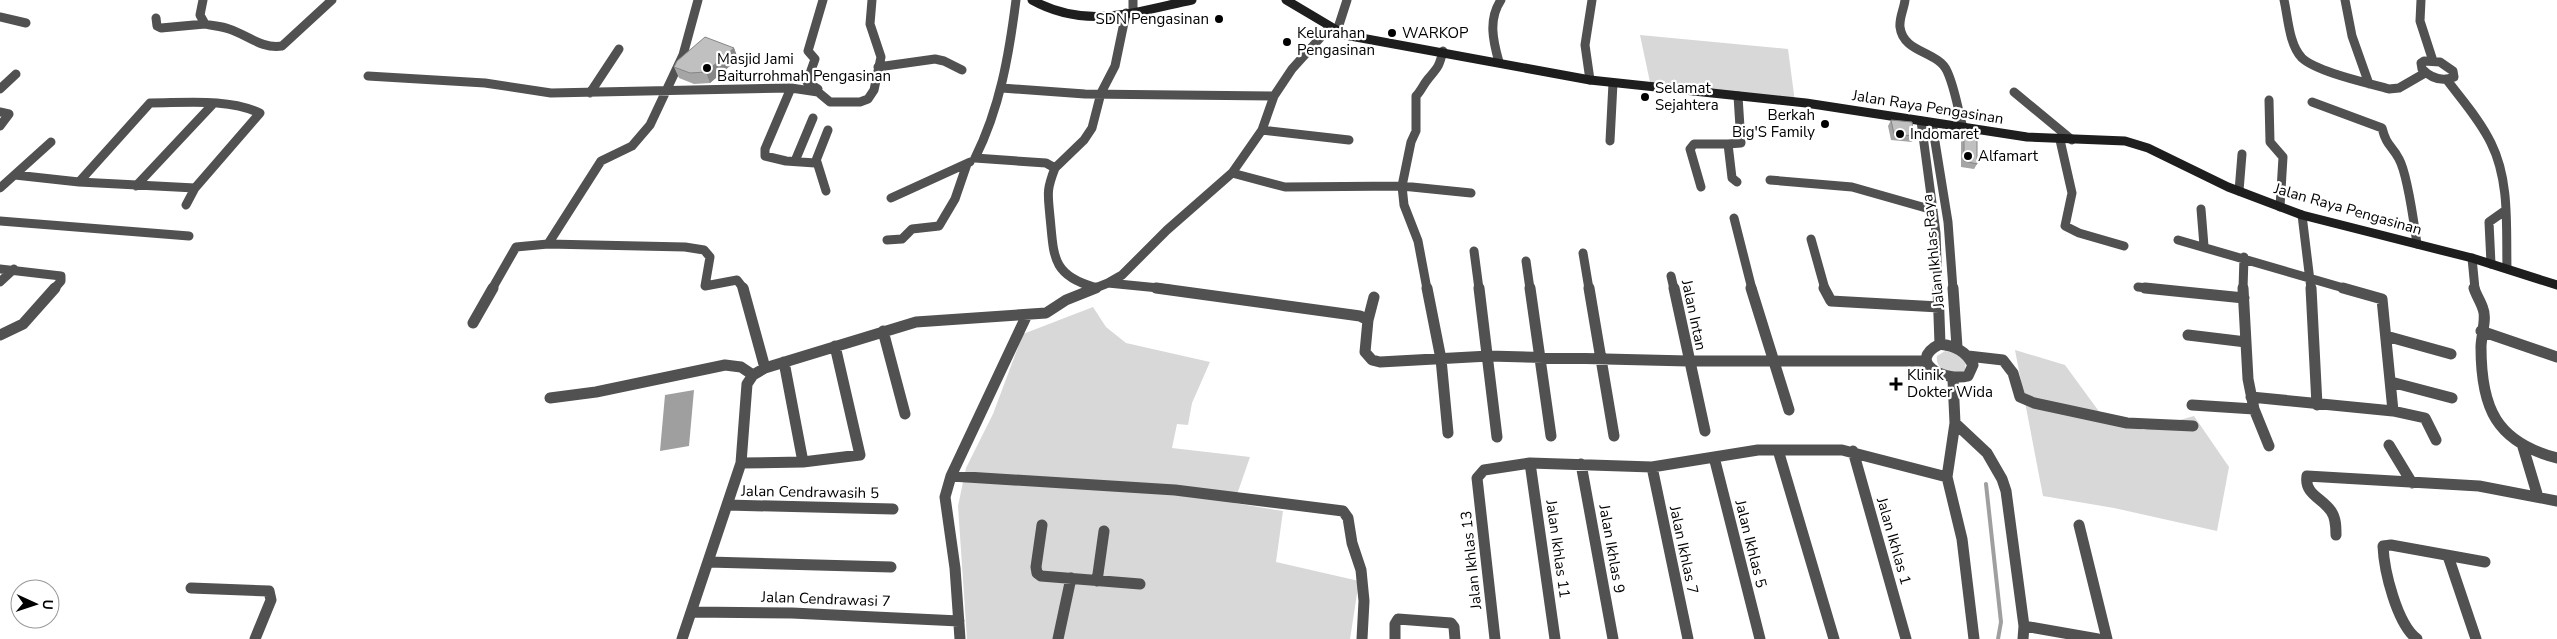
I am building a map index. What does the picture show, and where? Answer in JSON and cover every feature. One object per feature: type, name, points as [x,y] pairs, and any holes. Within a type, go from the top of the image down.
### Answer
[{"type":"main road","points":[[1032,0],[1068,15],[1097,17],[1192,0]]},
{"type":"main road","name":"Jalan Raya Pengasinan","points":[[1286,0],[1306,8],[1333,29],[1354,37],[1443,51],[1590,80],[1806,103],[1963,128],[2060,140],[2115,140],[2138,145],[2239,191],[2302,215],[2472,258],[2557,285]]},
{"type":"street","points":[[203,0],[200,15],[204,24]]},
{"type":"street","points":[[156,18],[157,26],[161,28],[204,24],[229,29],[268,46],[276,47],[282,46],[332,0]]},
{"type":"street","points":[[548,244],[601,161],[610,154],[621,152],[642,136],[650,126],[669,89],[690,36],[698,0]]},
{"type":"street","points":[[823,0],[808,52],[815,59],[806,82],[818,89],[818,92],[830,102],[865,101],[874,90],[880,50],[870,24],[872,0]]},
{"type":"street","points":[[887,240],[902,239],[912,229],[927,230],[939,226],[955,199],[971,161],[982,145],[1002,88],[1016,0]]},
{"type":"street","points":[[1091,289],[1082,285],[1057,265],[1050,245],[1050,214],[1046,200],[1048,187],[1055,168],[1084,140],[1092,128],[1101,93],[1115,66],[1133,0]]},
{"type":"street","points":[[682,639],[741,463],[747,384],[753,375],[765,368],[883,331],[942,318],[1026,317],[1046,313],[1066,300],[1108,283],[1122,275],[1167,230],[1232,173],[1262,130],[1274,96],[1292,69],[1333,29],[1346,0]]},
{"type":"street","points":[[1499,62],[1494,44],[1494,15],[1502,0]]},
{"type":"street","points":[[1590,0],[1585,45],[1590,80]]},
{"type":"street","points":[[1905,0],[1900,26],[1905,39],[1915,48],[1942,62],[1948,70],[1963,128]]},
{"type":"street","points":[[2284,0],[2293,42],[2299,56],[2319,68],[2370,84],[2395,89],[2425,73]]},
{"type":"street","points":[[2345,0],[2352,36],[2370,84]]},
{"type":"street","points":[[2421,0],[2420,21],[2433,61]]},
{"type":"street","points":[[0,17],[26,23]]},
{"type":"street","points":[[590,93],[619,49]]},
{"type":"street","points":[[1443,51],[1439,69],[1426,80],[1423,89],[1416,96],[1416,131],[1411,142],[1402,186],[1404,205],[1418,241],[1441,359],[1448,433]]},
{"type":"street","points":[[878,68],[931,58],[948,62],[953,67],[962,70]]},
{"type":"street","points":[[2433,61],[2445,64],[2453,71],[2454,77],[2447,80],[2425,73],[2421,63],[2433,61]]},
{"type":"street","points":[[0,88],[16,74]]},
{"type":"street","points":[[368,76],[485,83],[529,88],[543,93],[791,88],[818,92]]},
{"type":"street","points":[[2447,80],[2491,144],[2497,161],[2506,210],[2507,268]]},
{"type":"street","points":[[1610,141],[1613,82]]},
{"type":"street","points":[[791,88],[763,153],[765,156],[795,162],[817,162]]},
{"type":"street","points":[[1002,88],[1101,93],[1274,96]]},
{"type":"street","points":[[2014,92],[2072,140]]},
{"type":"street","points":[[1701,187],[1690,147],[1694,144],[1741,143],[1738,96]]},
{"type":"street","points":[[2268,100],[2270,142],[2283,157],[2280,207]]},
{"type":"street","points":[[79,182],[150,102],[213,104],[253,108],[260,113],[195,188],[186,205]]},
{"type":"street","points":[[2312,102],[2337,113],[2382,128],[2386,144],[2399,159],[2414,214],[2416,244]]},
{"type":"street","points":[[136,186],[213,104]]},
{"type":"street","points":[[0,112],[9,114],[0,126]]},
{"type":"street","points":[[795,162],[814,118]]},
{"type":"street","points":[[1920,121],[1936,233],[1940,344]]},
{"type":"street","name":"Jalan Ikhlas Raya","points":[[1932,123],[1948,222],[1957,347]]},
{"type":"street","points":[[826,191],[817,162],[828,130]]},
{"type":"street","points":[[1262,130],[1349,140]]},
{"type":"street","points":[[2060,140],[2066,174],[2072,193],[2065,226],[2079,233],[2124,246]]},
{"type":"street","points":[[0,188],[51,142]]},
{"type":"street","points":[[1728,144],[1732,178],[1737,182]]},
{"type":"street","points":[[2239,191],[2242,154]]},
{"type":"street","points":[[890,198],[971,161],[1046,163],[1055,168]]},
{"type":"street","points":[[1232,173],[1285,187],[1402,186],[1471,193]]},
{"type":"street","points":[[16,175],[79,182],[195,188]]},
{"type":"street","points":[[1770,180],[1852,187],[1932,210]]},
{"type":"street","points":[[2201,209],[2204,246]]},
{"type":"street","points":[[2492,264],[2489,222],[2506,210]]},
{"type":"street","points":[[2302,215],[2310,276],[2317,405]]},
{"type":"street","points":[[1734,218],[1757,310],[1788,410]]},
{"type":"street","points":[[0,220],[189,236]]},
{"type":"street","points":[[1810,239],[1826,294],[1831,301],[1939,307]]},
{"type":"street","points":[[2178,240],[2244,257],[2382,298],[2393,411]]},
{"type":"street","points":[[473,323],[516,247],[548,244],[685,247],[704,250],[710,257],[704,282],[705,286],[712,287],[733,279],[737,280],[743,287],[765,368]]},
{"type":"street","points":[[1474,252],[1489,356],[1497,437]]},
{"type":"street","points":[[1583,253],[1614,436]]},
{"type":"street","points":[[2244,257],[2242,265],[2251,397],[2268,446]]},
{"type":"street","points":[[2472,258],[2471,265],[2478,303],[2484,310],[2481,331],[2483,385],[2488,401],[2502,426],[2523,447],[2557,458]]},
{"type":"street","points":[[1526,261],[1538,358],[1551,436]]},
{"type":"street","points":[[0,269],[14,268],[61,276],[61,281],[23,324],[0,335]]},
{"type":"street","points":[[0,282],[14,268]]},
{"type":"street","name":"Jalan Intan","points":[[1671,276],[1688,361],[1705,431]]},
{"type":"street","points":[[1108,283],[1278,303],[1360,316],[1368,320]]},
{"type":"street","points":[[2138,287],[2244,298]]},
{"type":"street","points":[[1374,297],[1368,320],[1365,352],[1372,360],[1406,362],[1489,356],[1688,361],[1926,361]]},
{"type":"street","points":[[960,639],[955,568],[945,497],[951,476],[1026,317]]},
{"type":"street","points":[[883,331],[905,414]]},
{"type":"street","points":[[2481,331],[2557,357]]},
{"type":"street","points":[[2188,335],[2246,342]]},
{"type":"street","points":[[2386,336],[2451,354]]},
{"type":"street","points":[[1940,344],[1957,347],[1968,356],[1973,365],[1972,371],[1962,379],[1953,380],[1932,370],[1926,361],[1926,353],[1931,347],[1940,344]]},
{"type":"street","points":[[741,463],[803,462],[860,455],[834,346]]},
{"type":"street","points":[[1968,356],[2003,360],[2014,371],[2015,386],[2020,397],[2034,403],[2127,423],[2193,426]]},
{"type":"street","points":[[784,362],[803,462]]},
{"type":"street","points":[[550,398],[596,392],[725,365],[742,367],[753,375]]},
{"type":"street","points":[[1953,380],[1955,423],[1947,477],[1962,539],[1974,639]]},
{"type":"street","points":[[2391,382],[2452,398]]},
{"type":"street","points":[[2251,397],[2393,411],[2425,418],[2436,440]]},
{"type":"street","points":[[2192,405],[2254,409]]},
{"type":"street","points":[[1955,423],[1991,456],[2000,470],[2006,491],[2024,626],[2023,639]]},
{"type":"street","points":[[2389,445],[2412,483]]},
{"type":"street","points":[[2523,447],[2538,497]]},
{"type":"street","points":[[1530,463],[1652,467],[1714,457],[1778,450],[1853,451],[1947,477]]},
{"type":"street","points":[[1778,450],[1834,639]]},
{"type":"street","name":"Jalan Ikhlas 1","points":[[1853,451],[1906,639]]},
{"type":"street","name":"Jalan Ikhlas 5","points":[[1714,457],[1760,639]]},
{"type":"street","name":"Jalan Ikhlas 13","points":[[1495,639],[1476,478],[1484,470],[1496,466],[1530,463]]},
{"type":"street","name":"Jalan Ikhlas 11","points":[[1530,463],[1555,639]]},
{"type":"street","name":"Jalan Ikhlas 9","points":[[1581,464],[1613,639]]},
{"type":"street","name":"Jalan Ikhlas 7","points":[[1652,467],[1688,639]]},
{"type":"street","points":[[951,476],[1175,490],[1343,511],[1348,518],[1352,543],[1362,570],[1364,601],[1362,639]]},
{"type":"street","points":[[2336,535],[2335,520],[2331,512],[2308,487],[2307,476],[2479,486],[2557,501]]},
{"type":"street","name":"Jalan Cendrawasih 5","points":[[727,505],[893,509]]},
{"type":"street","points":[[1042,525],[1037,573],[1040,576],[1140,584]]},
{"type":"street","points":[[2079,526],[2107,639]]},
{"type":"street","points":[[1097,581],[1104,531]]},
{"type":"street","points":[[2417,639],[2409,633],[2403,623],[2384,560],[2383,546],[2391,545],[2484,562]]},
{"type":"street","points":[[2448,556],[2476,639]]},
{"type":"street","points":[[708,562],[890,567]]},
{"type":"street","points":[[1058,639],[1071,578]]},
{"type":"street","points":[[191,588],[269,591],[271,600],[255,639]]},
{"type":"street","name":"Jalan Cendrawasi 7","points":[[691,612],[792,613],[959,621]]},
{"type":"street","points":[[1394,639],[1395,624],[1398,619],[1413,618],[1450,623],[1454,626],[1455,639]]},
{"type":"street","points":[[2024,626],[2098,639]]},
{"type":"shaded area","points":[[1640,35],[1788,49],[1795,102],[1651,87]]},
{"type":"shaded area","points":[[1093,307],[1106,327],[1126,343],[1210,362],[1192,403],[1188,425],[1177,424],[1172,448],[1250,457],[1234,503],[1283,511],[1276,562],[1359,581],[1350,639],[967,639],[958,506],[966,468],[993,414],[1023,334]]},
{"type":"shaded area","points":[[2015,350],[2065,365],[2106,421],[2144,430],[2194,416],[2229,467],[2217,531],[2114,508],[2043,496]]},
{"type":"shaded area","points":[[1945,351],[1958,354],[1966,362],[1965,371],[1961,373],[1948,371],[1938,365],[1937,356]]},
{"type":"shaded area","points":[[694,390],[689,446],[660,451],[665,395]]},
{"type":"building","points":[[705,37],[734,48],[706,72],[690,73],[674,67],[677,61]]},
{"type":"building","points":[[1891,120],[1912,122],[1914,136],[1894,134]]},
{"type":"building","points":[[1964,136],[1977,138],[1977,164],[1964,161]]},
{"type":"waterway","points":[[1986,484],[2001,622],[1998,639]]},
{"type":"place","name":"SDN Pengasinan","points":[[1219,19]]},
{"type":"place","name":"WARKOP","points":[[1392,33]]},
{"type":"place","name":"Kelurahan Pengasinan","points":[[1287,42]]},
{"type":"place","name":"Masjid Jami Baiturrohmah Pengasinan","points":[[707,68]]},
{"type":"place","name":"Selamat Sejahtera","points":[[1645,97]]},
{"type":"place","name":"Berkah Big'S Family","points":[[1825,124]]},
{"type":"place","name":"Indomaret","points":[[1900,134]]},
{"type":"place","name":"Alfamart","points":[[1968,156]]},
{"type":"place","name":"Klinik Dokter Wida","points":[[1896,384]]}]
